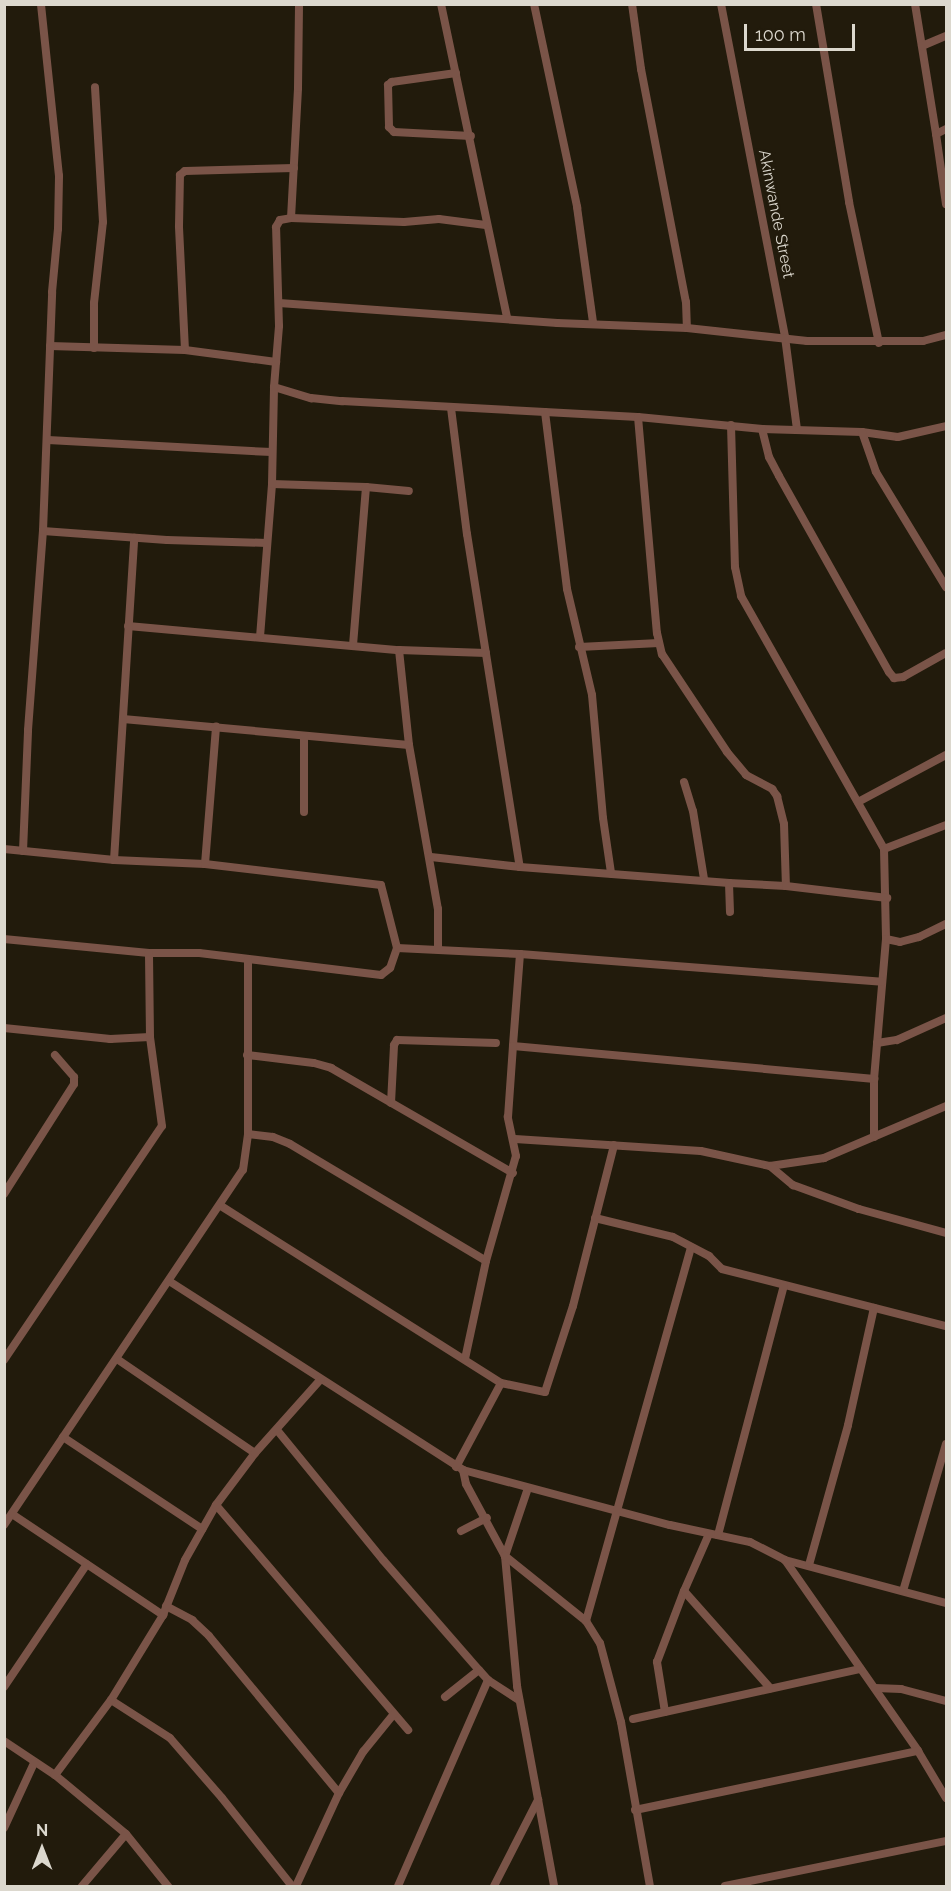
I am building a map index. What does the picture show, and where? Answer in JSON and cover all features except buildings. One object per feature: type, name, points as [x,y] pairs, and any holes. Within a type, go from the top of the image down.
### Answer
[{"type":"street","points":[[23,851],[28,730],[43,531],[50,346],[58,229],[59,176],[40,4]]},
{"type":"street","points":[[291,218],[299,4]]},
{"type":"street","points":[[441,4],[471,136],[486,225],[507,318]]},
{"type":"street","points":[[534,4],[577,207],[593,323]]},
{"type":"street","points":[[633,4],[641,69],[686,302],[687,328]]},
{"type":"street","name":"Akinwande Street","points":[[721,4],[785,337],[797,429]]},
{"type":"street","points":[[816,4],[849,202],[879,343]]},
{"type":"street","points":[[915,4],[946,204]]},
{"type":"street","points":[[922,46],[946,36]]},
{"type":"street","points":[[456,73],[392,82],[388,85],[389,127],[394,132],[471,136]]},
{"type":"street","points":[[94,348],[94,303],[103,222],[95,87]]},
{"type":"street","points":[[936,134],[946,129]]},
{"type":"street","points":[[185,350],[179,226],[180,175],[185,171],[294,168]]},
{"type":"street","points":[[260,637],[272,484],[279,303],[276,227],[280,220],[291,218],[404,222],[439,219],[486,225]]},
{"type":"street","points":[[279,303],[687,328],[807,341],[879,343],[923,341],[946,335]]},
{"type":"street","points":[[50,346],[185,350],[276,362]]},
{"type":"street","points":[[274,387],[311,398],[452,408],[638,417],[762,429],[862,432],[898,437],[946,426]]},
{"type":"street","points":[[452,408],[486,653],[520,867]]},
{"type":"street","points":[[545,412],[567,589],[592,694],[603,818],[611,873]]},
{"type":"street","points":[[638,417],[658,643],[669,668],[727,752],[746,775],[772,789],[779,800],[786,846],[786,886]]},
{"type":"street","points":[[731,425],[735,567],[741,596],[884,849],[887,898],[886,939],[874,1079],[873,1137]]},
{"type":"street","points":[[762,429],[769,457],[889,672],[894,678],[903,677],[946,653]]},
{"type":"street","points":[[862,432],[876,472],[946,587]]},
{"type":"street","points":[[48,440],[272,452]]},
{"type":"street","points":[[272,484],[366,487],[409,491]]},
{"type":"street","points":[[353,645],[366,487]]},
{"type":"street","points":[[43,531],[134,538],[267,543]]},
{"type":"street","points":[[114,860],[134,538]]},
{"type":"street","points":[[128,626],[399,650],[486,653]]},
{"type":"street","points":[[579,647],[658,643]]},
{"type":"street","points":[[399,650],[409,744],[438,909],[438,950]]},
{"type":"street","points":[[123,718],[409,744]]},
{"type":"street","points":[[205,864],[216,726]]},
{"type":"street","points":[[304,736],[304,812]]},
{"type":"street","points":[[858,802],[946,755]]},
{"type":"street","points":[[684,782],[693,811],[704,879]]},
{"type":"street","points":[[884,849],[946,825]]},
{"type":"street","points":[[4,849],[114,860],[205,864],[381,885],[397,948],[390,968],[381,975],[198,953],[149,952],[4,939]]},
{"type":"street","points":[[430,857],[520,867],[786,886],[887,898]]},
{"type":"street","points":[[729,883],[730,912]]},
{"type":"street","points":[[886,939],[900,942],[919,937],[946,924]]},
{"type":"street","points":[[397,948],[519,954],[882,982]]},
{"type":"street","points":[[4,1360],[162,1126],[150,1037],[149,952]]},
{"type":"street","points":[[465,1359],[486,1261],[516,1156],[515,1139],[508,1117],[519,954]]},
{"type":"street","points":[[4,1525],[221,1206],[243,1170],[248,1134],[248,960]]},
{"type":"street","points":[[877,1043],[897,1040],[946,1018]]},
{"type":"street","points":[[4,1028],[110,1039],[150,1037]]},
{"type":"street","points":[[391,1103],[393,1053],[397,1040],[496,1042]]},
{"type":"street","points":[[513,1046],[874,1079]]},
{"type":"street","points":[[4,1194],[74,1084],[74,1077],[55,1055]]},
{"type":"street","points":[[247,1055],[324,1065],[513,1173]]},
{"type":"street","points":[[515,1139],[701,1151],[770,1166],[824,1158],[946,1106]]},
{"type":"street","points":[[248,1134],[273,1137],[290,1144],[486,1261]]},
{"type":"street","points":[[221,1206],[501,1383],[545,1392],[573,1306],[614,1145]]},
{"type":"street","points":[[770,1166],[793,1185],[859,1209],[946,1233]]},
{"type":"street","points":[[595,1218],[673,1237],[709,1256],[722,1269],[946,1326]]},
{"type":"street","points":[[586,1621],[619,1511],[691,1248]]},
{"type":"street","points":[[169,1281],[460,1468],[528,1488],[708,1534],[750,1542],[785,1560],[946,1603]]},
{"type":"street","points":[[718,1535],[784,1286]]},
{"type":"street","points":[[809,1565],[848,1425],[873,1308]]},
{"type":"street","points":[[117,1359],[255,1453]]},
{"type":"street","points":[[55,1775],[111,1700],[164,1611],[202,1529],[216,1505],[255,1453],[320,1380]]},
{"type":"street","points":[[501,1383],[460,1468],[466,1484],[487,1518],[505,1556],[519,1700],[554,1887]]},
{"type":"street","points":[[277,1430],[383,1560],[479,1670],[488,1680],[519,1700]]},
{"type":"street","points":[[63,1437],[202,1529]]},
{"type":"street","points":[[903,1591],[946,1444]]},
{"type":"street","points":[[505,1556],[528,1488]]},
{"type":"street","points":[[216,1505],[408,1730]]},
{"type":"street","points":[[12,1514],[87,1564],[164,1611],[192,1620],[209,1636],[339,1793]]},
{"type":"street","points":[[461,1531],[487,1518]]},
{"type":"street","points":[[665,1712],[657,1662],[708,1534]]},
{"type":"street","points":[[505,1556],[586,1621],[600,1643],[621,1722],[650,1887]]},
{"type":"street","points":[[785,1560],[918,1751],[946,1798]]},
{"type":"street","points":[[4,1687],[87,1564]]},
{"type":"street","points":[[684,1591],[770,1688]]},
{"type":"street","points":[[445,1697],[479,1670]]},
{"type":"street","points":[[633,1719],[861,1670]]},
{"type":"street","points":[[398,1887],[488,1680]]},
{"type":"street","points":[[875,1688],[901,1689],[946,1701]]},
{"type":"street","points":[[111,1700],[170,1738],[294,1887],[339,1793],[363,1752],[393,1715]]},
{"type":"street","points":[[4,1741],[55,1775],[126,1834],[168,1887]]},
{"type":"street","points":[[635,1810],[918,1751]]},
{"type":"street","points":[[4,1828],[34,1763]]},
{"type":"street","points":[[494,1887],[538,1800]]},
{"type":"street","points":[[82,1887],[126,1834]]},
{"type":"street","points":[[725,1887],[946,1841]]}]
